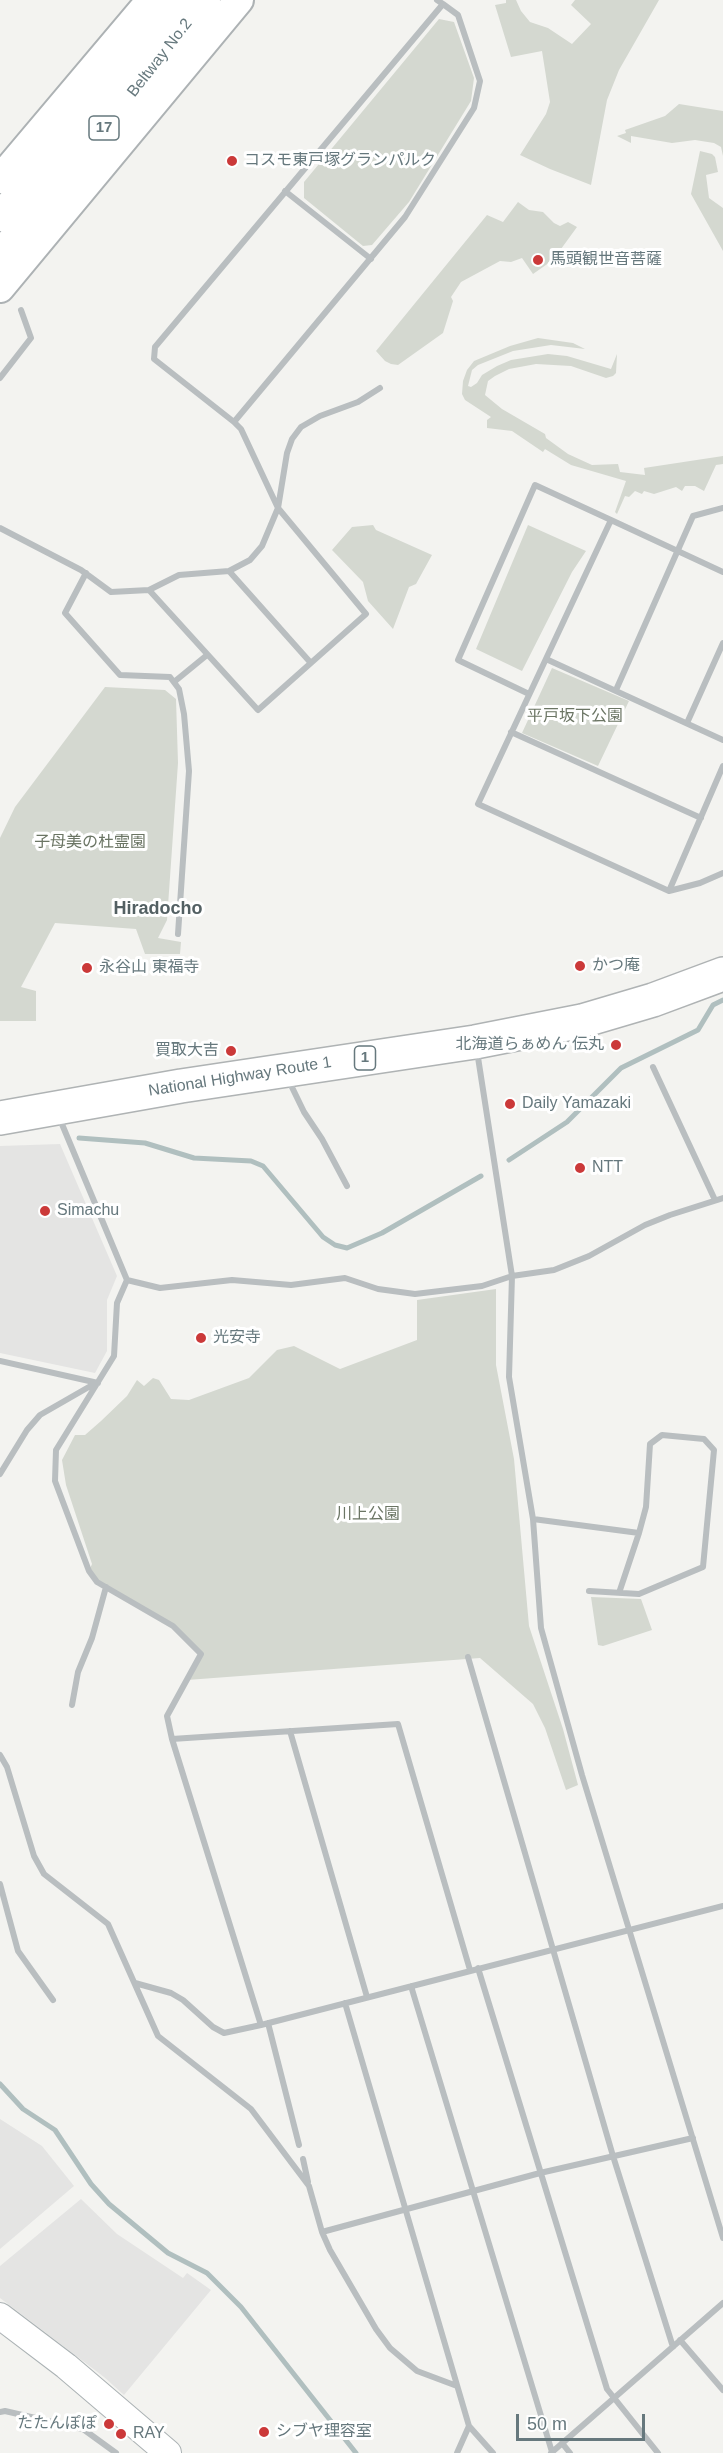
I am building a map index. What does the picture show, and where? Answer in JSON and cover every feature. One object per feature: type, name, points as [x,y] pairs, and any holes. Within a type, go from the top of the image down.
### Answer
[{"type":"highway","name":"National Highway Route 1","points":[[0,1118],[284,1070],[475,1042],[582,1021],[653,1000],[723,974]]},
{"type":"main road","points":[[0,179],[151,0]]},
{"type":"main road","name":"Beltway No.2","points":[[0,217],[177,0]]},
{"type":"main road","name":"Beltway No.2","points":[[0,255],[206,0]]},
{"type":"main road","points":[[0,288],[239,0]]},
{"type":"main road","points":[[0,201],[102,59]]},
{"type":"main road","points":[[0,274],[122,106]]},
{"type":"street","points":[[149,590],[258,710],[366,614],[278,508],[241,429],[154,359],[155,347],[440,2],[458,15],[480,81],[474,108],[405,217],[234,422]]},
{"type":"street","points":[[285,191],[371,259]]},
{"type":"street","points":[[0,378],[31,338],[21,310]]},
{"type":"street","points":[[0,528],[86,573],[111,592],[149,590],[179,575],[229,572],[250,560],[262,546],[278,508],[287,453],[292,439],[301,427],[320,416],[358,402],[380,388]]},
{"type":"street","points":[[529,694],[458,660],[535,485],[723,572]]},
{"type":"street","points":[[616,690],[693,516],[723,508]]},
{"type":"street","points":[[611,520],[478,804],[669,891],[700,883],[723,873]]},
{"type":"street","points":[[229,572],[310,662]]},
{"type":"street","points":[[86,573],[65,613],[120,675],[170,677],[179,689],[184,714],[189,771],[178,934]]},
{"type":"street","points":[[687,723],[723,643]]},
{"type":"street","points":[[174,682],[207,655]]},
{"type":"street","points":[[546,659],[723,740]]},
{"type":"street","points":[[511,732],[700,818]]},
{"type":"street","points":[[669,891],[723,766]]},
{"type":"street","points":[[475,1042],[512,1276],[509,1377],[533,1519],[541,1628],[582,1775],[723,2238]]},
{"type":"street","points":[[653,1066],[715,1200]]},
{"type":"street","points":[[284,1070],[304,1112],[322,1138],[347,1186]]},
{"type":"street","points":[[56,1108],[127,1280],[117,1304],[114,1356],[56,1450],[55,1481],[89,1571],[97,1582],[173,1626],[201,1654],[167,1716],[172,1740],[265,2024],[299,2145]]},
{"type":"street","points":[[127,1280],[160,1288],[232,1280],[291,1285],[345,1278],[378,1289],[415,1294],[482,1286],[512,1276],[554,1270],[589,1256],[645,1226],[723,1198]]},
{"type":"street","points":[[0,1360],[98,1383]]},
{"type":"street","points":[[0,1474],[27,1430],[40,1415],[98,1383]]},
{"type":"street","points":[[589,1591],[619,1593],[639,1594],[703,1567],[714,1450],[704,1439],[662,1435],[650,1444],[646,1507],[619,1593]]},
{"type":"street","points":[[533,1519],[639,1533]]},
{"type":"street","points":[[72,1705],[78,1672],[92,1638],[106,1587]]},
{"type":"street","points":[[468,1657],[613,2156],[673,2347]]},
{"type":"street","points":[[172,1740],[398,1724],[470,1970]]},
{"type":"street","points":[[290,1731],[367,1997]]},
{"type":"street","points":[[0,1755],[7,1767],[34,1856],[44,1874],[108,1924],[158,2036],[251,2109],[309,2186]]},
{"type":"street","points":[[0,1884],[18,1951],[53,2000]]},
{"type":"street","points":[[135,1983],[171,1993],[183,2000],[213,2027],[224,2033],[723,1906]]},
{"type":"street","points":[[478,1968],[607,2389],[658,2453]]},
{"type":"street","points":[[411,1986],[551,2452],[723,2303]]},
{"type":"street","points":[[345,2003],[469,2426],[493,2453]]},
{"type":"street","points":[[322,2232],[540,2173],[693,2138]]},
{"type":"street","points":[[303,2159],[322,2232],[365,2309],[390,2348],[417,2371],[457,2386]]},
{"type":"street","points":[[0,2316],[66,2366],[168,2453]]},
{"type":"street","points":[[680,2340],[723,2390]]},
{"type":"street","points":[[0,2412],[5,2411],[83,2429],[116,2453]]},
{"type":"street","points":[[457,2453],[469,2426]]},
{"type":"street","points":[[562,2443],[570,2453]]},
{"type":"shaded area","name":"Simachu","points":[[60,1144],[117,1276],[107,1300],[107,1351],[95,1373],[0,1353],[0,1146]]},
{"type":"shaded area","points":[[0,2119],[42,2146],[74,2186],[0,2249]]},
{"type":"shaded area","points":[[81,2199],[117,2234],[183,2278],[187,2273],[211,2290],[124,2395],[104,2377],[0,2298],[0,2266]]},
{"type":"green space","points":[[506,0],[516,0],[530,22],[548,28],[572,44],[591,24],[571,5],[575,0],[659,0],[619,70],[607,100],[591,185],[520,155],[546,114],[550,102],[542,51],[511,57],[495,5],[506,3]]},
{"type":"green space","points":[[439,19],[454,22],[474,78],[471,101],[409,202],[372,245],[363,246],[304,198],[304,182]]},
{"type":"green space","points":[[679,104],[723,111],[723,156],[721,147],[714,143],[695,140],[672,143],[631,136],[631,143],[617,136],[626,133],[625,130],[665,116]]},
{"type":"green space","points":[[700,151],[715,157],[718,172],[706,175],[709,198],[723,208],[723,251],[691,194]]},
{"type":"green space","points":[[518,202],[529,210],[543,212],[560,226],[568,222],[577,227],[553,260],[533,274],[522,258],[511,262],[500,261],[461,282],[451,297],[453,301],[443,333],[398,365],[385,361],[376,351],[487,215],[503,222]]},
{"type":"green space","points":[[538,338],[573,343],[585,349],[551,345],[513,351],[478,365],[472,370],[468,386],[471,387],[482,375],[511,360],[548,354],[567,356],[611,369],[617,354],[616,373],[613,376],[606,378],[571,366],[536,364],[509,369],[495,376],[488,381],[485,395],[502,409],[545,434],[546,438],[568,454],[592,465],[618,464],[620,472],[645,475],[644,468],[723,456],[723,464],[716,465],[704,491],[695,486],[685,486],[682,491],[676,487],[654,494],[644,491],[642,494],[635,491],[629,497],[625,496],[617,514],[615,512],[626,481],[571,465],[545,449],[543,452],[512,431],[487,428],[487,420],[491,417],[465,400],[462,394],[467,370],[474,361],[510,346]]},
{"type":"green space","points":[[373,525],[376,530],[432,555],[416,584],[409,587],[393,629],[368,601],[363,582],[332,550],[352,527]]},
{"type":"green space","points":[[528,525],[586,551],[572,572],[522,671],[476,649]]},
{"type":"green space","name":"平戸坂下公園","points":[[552,668],[629,701],[598,766],[522,733]]},
{"type":"green space","name":"子母美の杜霊園","points":[[105,687],[165,690],[176,699],[178,763],[167,920],[158,938],[181,942],[180,954],[145,954],[136,929],[55,923],[21,987],[36,991],[36,1021],[0,1021],[0,838],[15,807]]},
{"type":"green space","name":"川上公園","points":[[496,1289],[496,1365],[514,1459],[529,1626],[563,1729],[578,1785],[566,1790],[545,1728],[533,1704],[480,1658],[187,1680],[200,1654],[173,1626],[97,1582],[89,1571],[92,1564],[66,1485],[62,1460],[75,1435],[85,1435],[101,1421],[127,1396],[137,1380],[144,1386],[153,1378],[159,1380],[171,1399],[189,1400],[249,1378],[277,1350],[294,1346],[340,1369],[417,1340],[417,1300]]},
{"type":"green space","points":[[591,1597],[641,1599],[652,1630],[603,1646],[598,1645]]},
{"type":"waterway","points":[[509,1160],[567,1122],[621,1068],[698,1030],[713,1005],[723,1000]]},
{"type":"waterway","points":[[79,1138],[145,1143],[194,1158],[251,1161],[263,1166],[323,1237],[335,1245],[347,1248],[382,1233],[481,1176]]},
{"type":"waterway","points":[[0,2084],[23,2109],[55,2130],[91,2184],[109,2204],[168,2253],[207,2273],[241,2307],[356,2453]]},
{"type":"place","name":"コスモ東戸塚グランパルク","points":[[232,161]]},
{"type":"place","name":"馬頭観世音菩薩","points":[[538,260]]},
{"type":"place","name":"かつ庵","points":[[580,966]]},
{"type":"place","name":"永谷山 東福寺","points":[[87,968]]},
{"type":"place","name":"北海道らぁめん 伝丸","points":[[616,1045]]},
{"type":"place","name":"買取大吉","points":[[231,1051]]},
{"type":"place","name":"Daily Yamazaki","points":[[510,1104]]},
{"type":"place","name":"NTT","points":[[580,1168]]},
{"type":"place","name":"Simachu","points":[[45,1211]]},
{"type":"place","name":"光安寺","points":[[201,1338]]},
{"type":"place","name":"たたんぽぽ","points":[[109,2424]]},
{"type":"place","name":"シブヤ理容室","points":[[264,2432]]},
{"type":"place","name":"RAY","points":[[121,2434]]},
{"type":"district","name":"Hiradocho","points":[[158,909]]}]
